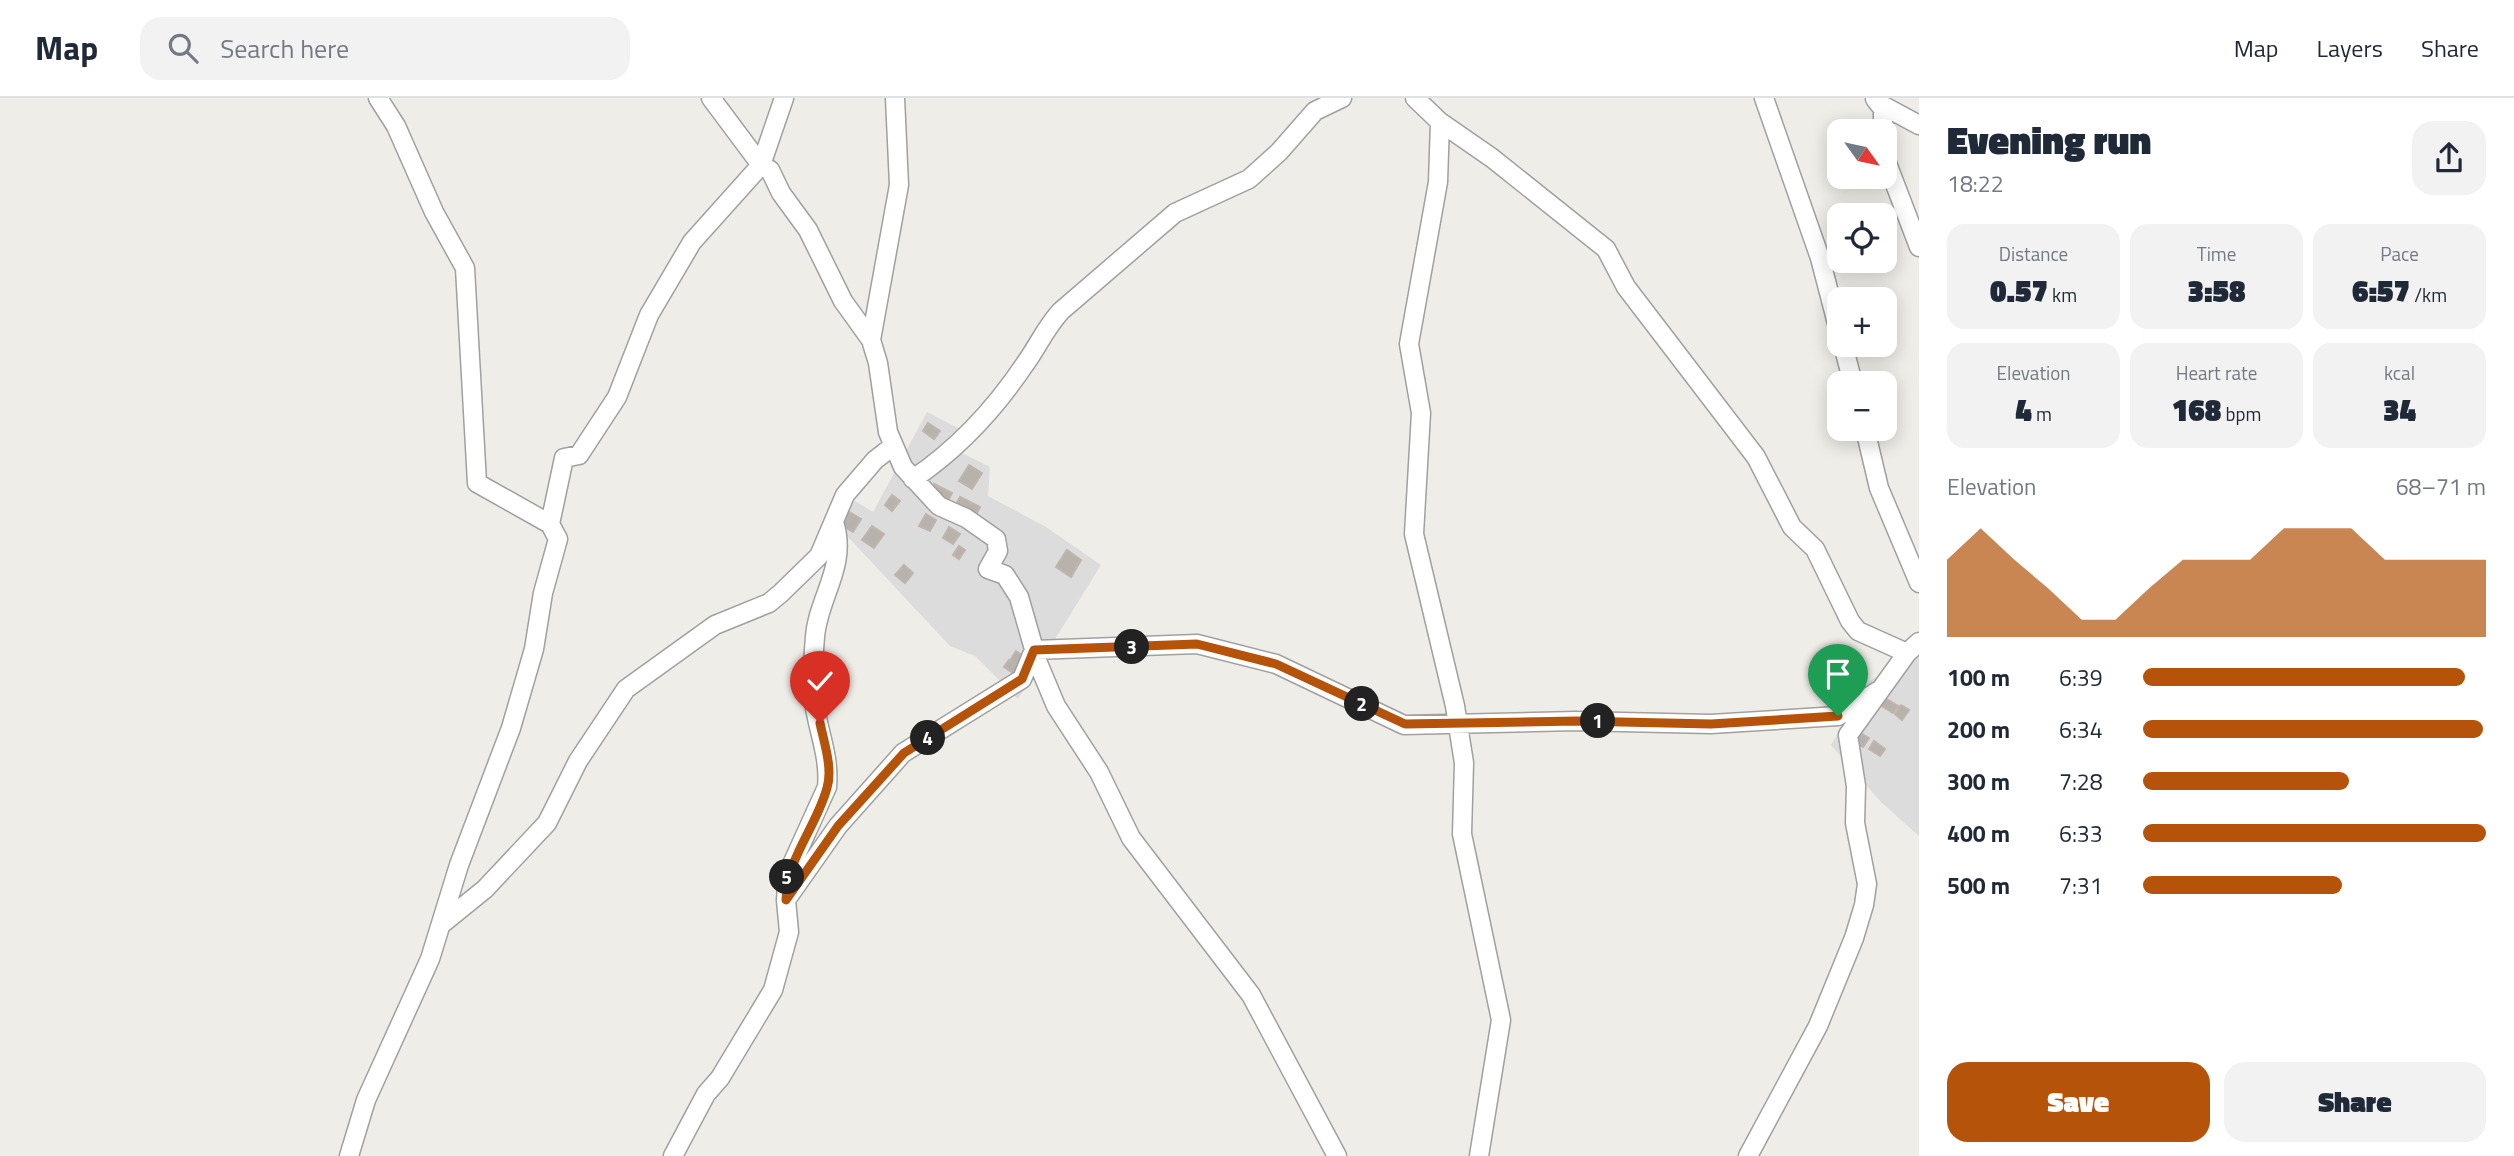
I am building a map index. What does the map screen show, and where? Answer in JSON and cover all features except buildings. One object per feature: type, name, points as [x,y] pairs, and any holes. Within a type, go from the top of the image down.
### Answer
[{"type":"street","points":[[349,1156],[366,1100],[443,923],[459,865],[511,729],[529,671],[540,624],[543,593],[558,539],[550,524],[477,483],[466,268],[434,212],[379,98]]},
{"type":"street","points":[[390,116],[393,98]]},
{"type":"street","points":[[711,98],[761,165],[770,170],[781,193],[802,221],[843,300],[871,340],[878,363],[884,413],[893,446],[913,479],[939,506],[967,518],[996,539],[998,551],[988,569],[1005,575],[1019,597],[1034,650],[1056,706],[1099,772],[1131,838],[1251,995],[1337,1156]]},
{"type":"street","points":[[550,524],[564,458],[579,455],[609,411],[649,315],[692,242],[761,165],[784,98]]},
{"type":"street","points":[[871,340],[899,185],[895,98]]},
{"type":"street","points":[[913,479],[978,427],[1027,362],[1047,326],[1061,311],[1175,213],[1249,179],[1279,152],[1315,111],[1342,98]]},
{"type":"street","points":[[1415,98],[1440,122],[1492,158],[1606,249],[1626,287],[1756,457],[1792,527],[1815,549],[1850,621],[1858,631],[1913,647],[1848,735],[1856,786],[1855,823],[1867,884],[1857,927],[1818,1026],[1748,1156]]},
{"type":"street","points":[[1764,98],[1828,287]]},
{"type":"street","points":[[1877,101],[1919,125]]},
{"type":"street","points":[[1877,101],[1883,109],[1883,119]]},
{"type":"street","points":[[1440,122],[1438,182],[1409,344],[1422,413],[1414,534],[1458,724],[1464,762],[1462,834],[1501,1020],[1479,1156]]},
{"type":"street","points":[[1897,189],[1919,247]]},
{"type":"street","points":[[1868,441],[1879,488],[1919,583]]},
{"type":"street","points":[[443,923],[485,889],[547,823],[578,761],[626,689],[715,625],[775,598],[819,556],[838,508],[853,485],[874,460],[893,446]]},
{"type":"street","points":[[673,1156],[706,1094],[725,1069],[773,990],[789,932],[786,880],[794,856],[827,787],[829,772],[813,683],[815,633],[838,562],[838,535],[834,522]]},
{"type":"street","points":[[1034,650],[1197,644],[1276,664],[1405,724],[1576,721],[1711,724],[1838,716],[1878,691]]},
{"type":"street","points":[[786,900],[838,826],[904,753],[1022,679],[1034,650]]},
{"type":"shaded area","points":[[927,412],[958,428],[948,446],[990,467],[988,496],[1046,527],[1101,565],[1018,699],[975,656],[950,646],[834,522],[845,495],[873,512]]},
{"type":"shaded area","points":[[1919,647],[1919,836],[1881,802],[1831,745],[1869,681],[1903,663]]},
{"type":"route","points":[[820,723],[829,772],[827,787],[794,856],[786,880],[786,900],[838,826],[904,753],[1022,679],[1034,650],[1073,646],[1145,647],[1197,644],[1276,664],[1405,724],[1576,721],[1711,724],[1838,716]]}]
